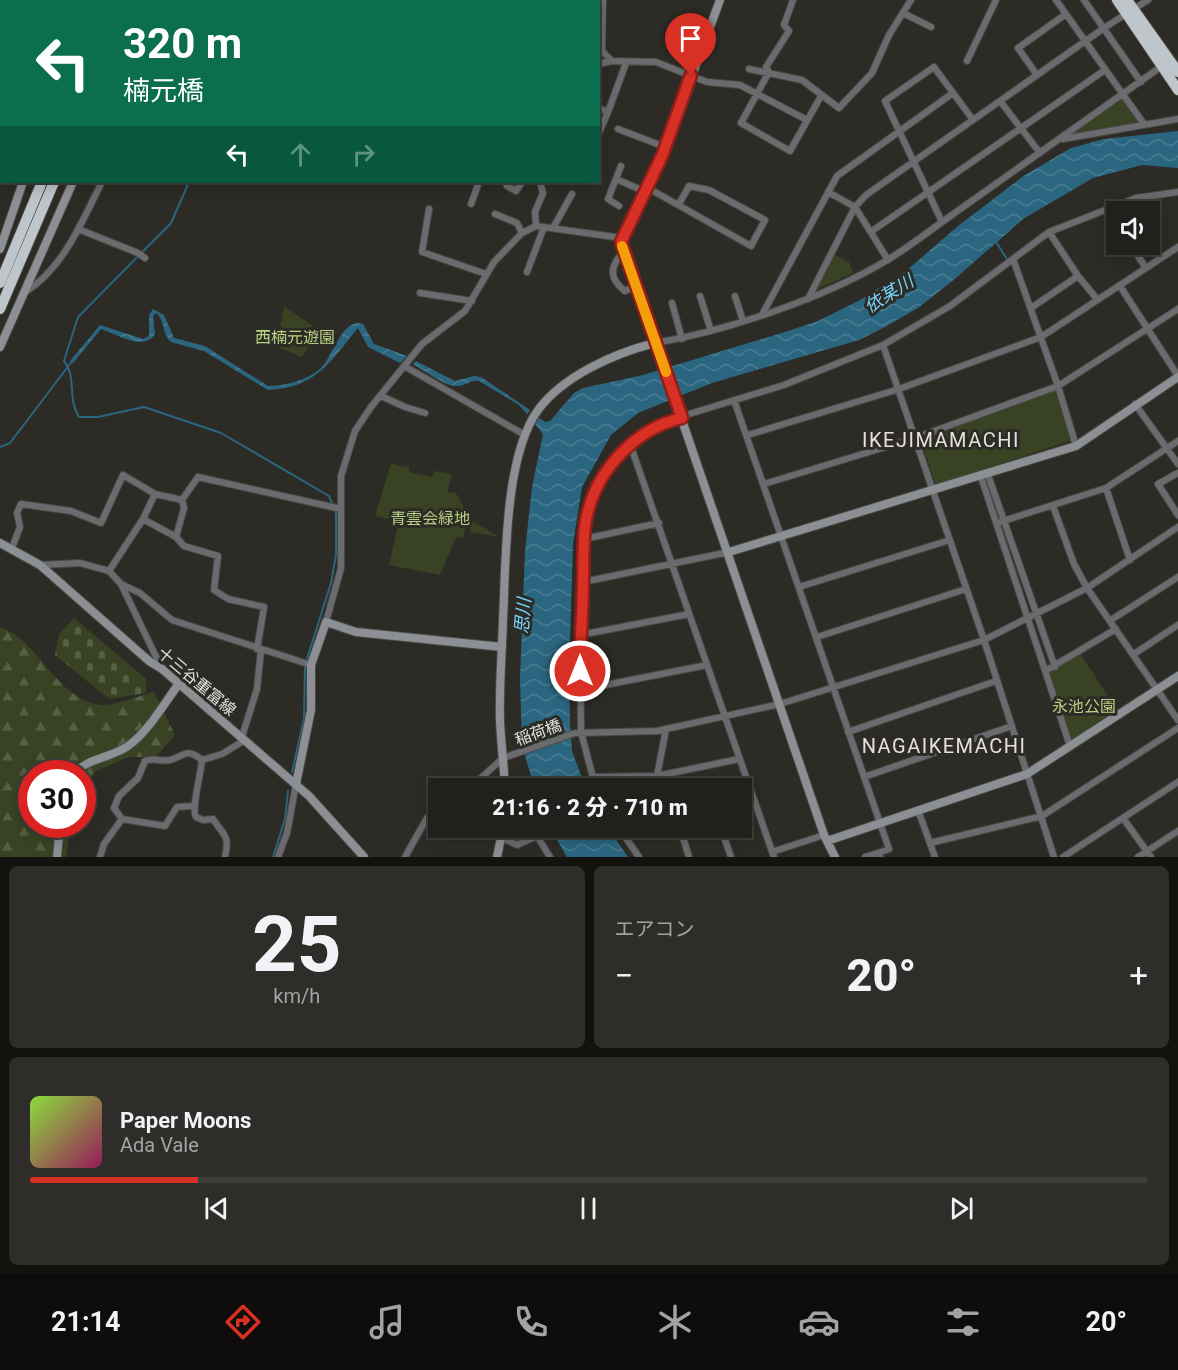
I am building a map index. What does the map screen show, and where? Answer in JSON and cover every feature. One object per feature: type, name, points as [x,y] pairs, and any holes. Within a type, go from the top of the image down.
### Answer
[{"type":"highway","points":[[1117,0],[1129,7],[1178,72]]},
{"type":"highway","points":[[1129,7],[1178,90]]},
{"type":"highway","points":[[0,283],[40,183]]},
{"type":"highway","points":[[0,309],[56,183]]},
{"type":"street","points":[[603,0],[600,13],[602,51],[612,61]]},
{"type":"street","points":[[720,0],[665,147],[632,223],[622,238],[624,251],[657,347],[826,838],[835,857]]},
{"type":"street","points":[[769,72],[766,67],[789,31],[784,25],[793,0]]},
{"type":"street","points":[[749,69],[802,80],[839,108],[872,73],[889,35],[911,0]]},
{"type":"street","points":[[967,61],[996,0]]},
{"type":"street","points":[[1056,0],[1144,124]]},
{"type":"street","points":[[1084,0],[1141,82]]},
{"type":"street","points":[[807,299],[855,207],[866,195],[1086,41],[1129,7],[1148,0]]},
{"type":"street","points":[[903,13],[931,27]]},
{"type":"street","points":[[1037,75],[1018,48],[1066,14]]},
{"type":"street","points":[[600,64],[612,61],[656,62],[722,86],[740,85],[807,120]]},
{"type":"street","points":[[600,131],[626,63]]},
{"type":"street","points":[[505,778],[506,758],[500,720],[508,518],[525,435],[538,411],[558,389],[572,379],[603,364],[807,299],[888,260],[1061,140],[1071,130],[1162,66]]},
{"type":"street","points":[[942,222],[885,100],[934,67],[973,120]]},
{"type":"street","points":[[872,231],[1105,70]]},
{"type":"street","points":[[769,72],[741,123],[790,151],[821,96]]},
{"type":"street","points":[[763,314],[828,192],[842,171],[953,93]]},
{"type":"street","points":[[1000,101],[1040,153]]},
{"type":"street","points":[[600,109],[609,112]]},
{"type":"street","points":[[1061,140],[1178,119]]},
{"type":"street","points":[[618,129],[665,147]]},
{"type":"street","points":[[619,206],[608,200],[621,166]]},
{"type":"street","points":[[616,179],[679,204],[751,246],[765,220],[709,190],[690,186],[679,204]]},
{"type":"street","points":[[0,249],[23,183]]},
{"type":"street","points":[[0,347],[73,183]]},
{"type":"street","points":[[23,294],[39,284],[54,268],[78,229],[101,183]]},
{"type":"street","points":[[471,204],[479,183]]},
{"type":"street","points":[[507,186],[516,191],[521,183]]},
{"type":"street","points":[[536,226],[535,212],[543,193],[540,183]]},
{"type":"street","points":[[828,192],[855,207],[888,260]]},
{"type":"street","points":[[1128,201],[1178,192]]},
{"type":"street","points":[[553,228],[572,194]]},
{"type":"street","points":[[429,209],[422,252],[486,274]]},
{"type":"street","points":[[739,759],[657,776],[592,777],[578,732],[580,635],[587,514],[604,476],[630,444],[663,422],[832,367],[883,345],[950,306],[1049,232],[1106,210]]},
{"type":"street","points":[[495,214],[516,223],[522,233]]},
{"type":"street","points":[[278,857],[287,833],[311,710],[311,665],[341,568],[341,476],[350,444],[361,420],[422,344],[465,311],[494,262],[522,233],[536,226],[622,238]]},
{"type":"street","points":[[527,272],[544,227]]},
{"type":"street","points":[[78,229],[142,256]]},
{"type":"street","points":[[1049,232],[1097,300]]},
{"type":"street","points":[[748,435],[899,388],[1041,337],[1178,247]]},
{"type":"street","points":[[624,251],[618,257],[612,277],[614,283],[625,291],[637,286]]},
{"type":"street","points":[[1137,255],[1146,268]]},
{"type":"street","points":[[1013,259],[1058,386],[1076,446]]},
{"type":"street","points":[[1031,308],[1078,276]]},
{"type":"street","points":[[583,582],[729,552],[781,534],[1076,446],[1178,376],[1120,286]]},
{"type":"street","points":[[420,293],[472,301]]},
{"type":"street","points":[[700,296],[711,331]]},
{"type":"street","points":[[735,296],[743,321]]},
{"type":"street","points":[[672,303],[682,339]]},
{"type":"street","points":[[764,484],[915,438],[1058,386],[1178,309]]},
{"type":"street","points":[[883,345],[984,640],[1054,857]]},
{"type":"street","points":[[404,366],[525,435]]},
{"type":"street","points":[[381,396],[425,413]]},
{"type":"street","points":[[734,400],[748,435],[889,849],[879,855],[865,857]]},
{"type":"street","points":[[1135,404],[1178,464]]},
{"type":"street","points":[[1000,522],[1106,488],[1178,441]]},
{"type":"street","points":[[630,444],[773,855],[1027,774],[1178,676]]},
{"type":"street","points":[[1178,472],[1158,484],[1178,515]]},
{"type":"street","points":[[983,473],[1055,667]]},
{"type":"street","points":[[12,548],[20,527],[17,513],[21,504],[71,511],[101,523],[123,475],[155,494],[182,500]]},
{"type":"street","points":[[182,500],[198,477],[340,508]]},
{"type":"street","points":[[1106,488],[1130,560]]},
{"type":"street","points":[[109,571],[143,519],[155,494]]},
{"type":"street","points":[[176,537],[184,507],[182,500]]},
{"type":"street","points":[[1053,506],[1074,564],[1087,588],[1178,720]]},
{"type":"street","points":[[143,519],[176,537],[184,546],[218,556],[214,590],[228,599],[264,607],[257,689],[240,743],[222,754],[202,760],[182,753],[170,760],[145,761],[135,782],[116,802],[116,813],[122,819],[165,826],[177,807],[193,806]]},
{"type":"street","points":[[1000,522],[1070,746]]},
{"type":"street","points":[[584,539],[658,523]]},
{"type":"street","name":"稲荷橋","points":[[506,758],[578,732],[666,729],[780,704],[984,640],[1087,588],[1178,527]]},
{"type":"street","points":[[799,587],[950,540]]},
{"type":"street","name":"十三谷重富線","points":[[0,543],[40,565],[149,661],[162,669],[296,784],[341,829],[364,857]]},
{"type":"street","points":[[40,565],[80,563],[109,571],[121,584],[162,669]]},
{"type":"street","points":[[1111,620],[1178,577]]},
{"type":"street","points":[[121,584],[140,593],[172,620],[311,665]]},
{"type":"street","points":[[817,637],[966,589]]},
{"type":"street","points":[[580,635],[689,614]]},
{"type":"street","points":[[326,622],[356,632],[502,647]]},
{"type":"street","points":[[1134,654],[1178,626]]},
{"type":"street","points":[[1045,671],[1116,629]]},
{"type":"street","points":[[580,690],[706,665]]},
{"type":"street","points":[[848,732],[996,681]]},
{"type":"street","points":[[96,760],[128,746],[139,736],[178,685]]},
{"type":"street","points":[[864,777],[1012,726]]},
{"type":"street","points":[[930,843],[1042,816],[1178,728]]},
{"type":"street","points":[[657,776],[666,729]]},
{"type":"street","points":[[482,778],[506,758]]},
{"type":"street","points":[[202,760],[197,797],[193,806],[196,817],[203,820],[213,819],[218,829],[227,836],[229,841],[225,857]]},
{"type":"street","points":[[1063,857],[1178,782]]},
{"type":"street","points":[[918,810],[935,857]]},
{"type":"street","points":[[405,857],[428,817]]},
{"type":"street","points":[[1123,818],[1149,854]]},
{"type":"street","points":[[100,857],[104,844],[122,819]]},
{"type":"street","points":[[1138,857],[1149,854],[1178,831]]},
{"type":"street","points":[[57,857],[59,838]]},
{"type":"street","points":[[497,857],[502,838],[517,846],[533,838]]},
{"type":"street","points":[[538,838],[550,857]]},
{"type":"street","points":[[626,838],[639,857]]},
{"type":"street","points":[[683,838],[689,857]]},
{"type":"street","points":[[724,838],[731,857]]},
{"type":"green space","points":[[1120,99],[1138,122],[1074,134],[1073,131]]},
{"type":"green space","points":[[834,254],[849,262],[853,273],[815,290]]},
{"type":"green space","name":"西楠元遊園","points":[[284,306],[319,330],[302,357],[277,347]]},
{"type":"green space","points":[[1056,390],[1072,440],[936,485],[920,438]]},
{"type":"green space","name":"青雲会緑地","points":[[391,463],[404,467],[409,466],[409,472],[432,477],[434,471],[452,474],[447,492],[456,493],[471,520],[499,537],[470,532],[471,523],[467,522],[463,538],[456,537],[440,575],[389,565],[399,521],[375,516]]},
{"type":"green space","points":[[74,618],[146,679],[146,693],[109,699],[55,655],[59,634]]},
{"type":"green space","points":[[0,627],[14,634],[26,644],[59,681],[84,700],[105,705],[154,692],[175,735],[156,757],[128,757],[96,771],[96,760],[18,760],[18,838],[69,838],[66,857],[0,857]]},
{"type":"green space","name":"永池公園","points":[[1080,653],[1119,713],[1070,746],[1045,671]]},
{"type":"water","points":[[1178,131],[1178,168],[1142,165],[1093,178],[1023,219],[918,308],[885,327],[859,340],[712,383],[638,413],[611,435],[582,487],[573,544],[569,671],[570,723],[572,751],[582,778],[532,778],[522,746],[520,678],[525,551],[532,487],[543,434],[535,424],[539,418],[545,422],[550,421],[574,393],[583,388],[643,375],[818,321],[860,300],[906,271],[958,226],[1025,175],[1071,148],[1104,139]]},
{"type":"water","points":[[153,309],[164,315],[174,338],[205,346],[268,386],[296,382],[316,372],[325,363],[344,332],[356,323],[363,324],[374,344],[407,356],[400,363],[368,347],[358,328],[330,362],[310,378],[284,388],[268,390],[204,351],[171,342],[156,313],[153,316],[155,334],[150,339],[137,342],[101,329],[73,363],[70,361],[100,325],[143,339],[149,336],[149,315]]},
{"type":"water","points":[[416,361],[455,381],[474,376],[481,377],[530,410],[527,414],[519,405],[479,381],[459,386],[445,383],[413,364]]},
{"type":"water","points":[[556,838],[615,838],[628,857],[567,857]]},
{"type":"waterway","points":[[189,183],[171,223],[78,317],[64,361],[70,374],[73,403],[79,417],[98,417],[144,407],[221,433],[329,496],[336,513],[336,555],[331,583],[305,665],[304,719],[292,772]]},
{"type":"waterway","points":[[996,242],[1007,259]]},
{"type":"waterway","points":[[0,447],[10,443],[73,360]]},
{"type":"waterway","points":[[273,857],[285,819],[288,791]]},
{"type":"slow traffic","points":[[622,246],[666,372]]},
{"type":"district","name":"IKEJIMAMACHI","points":[[941,440]]},
{"type":"district","name":"NAGAIKEMACHI","points":[[944,746]]},
{"type":"route","points":[[580,671],[584,539],[587,514],[595,494],[604,476],[630,444],[663,422],[682,418],[621,242],[662,156],[691,75]]},
{"type":"water label","name":"依某川","points":[[889,294]]},
{"type":"water label","name":"思川","points":[[523,616]]}]
